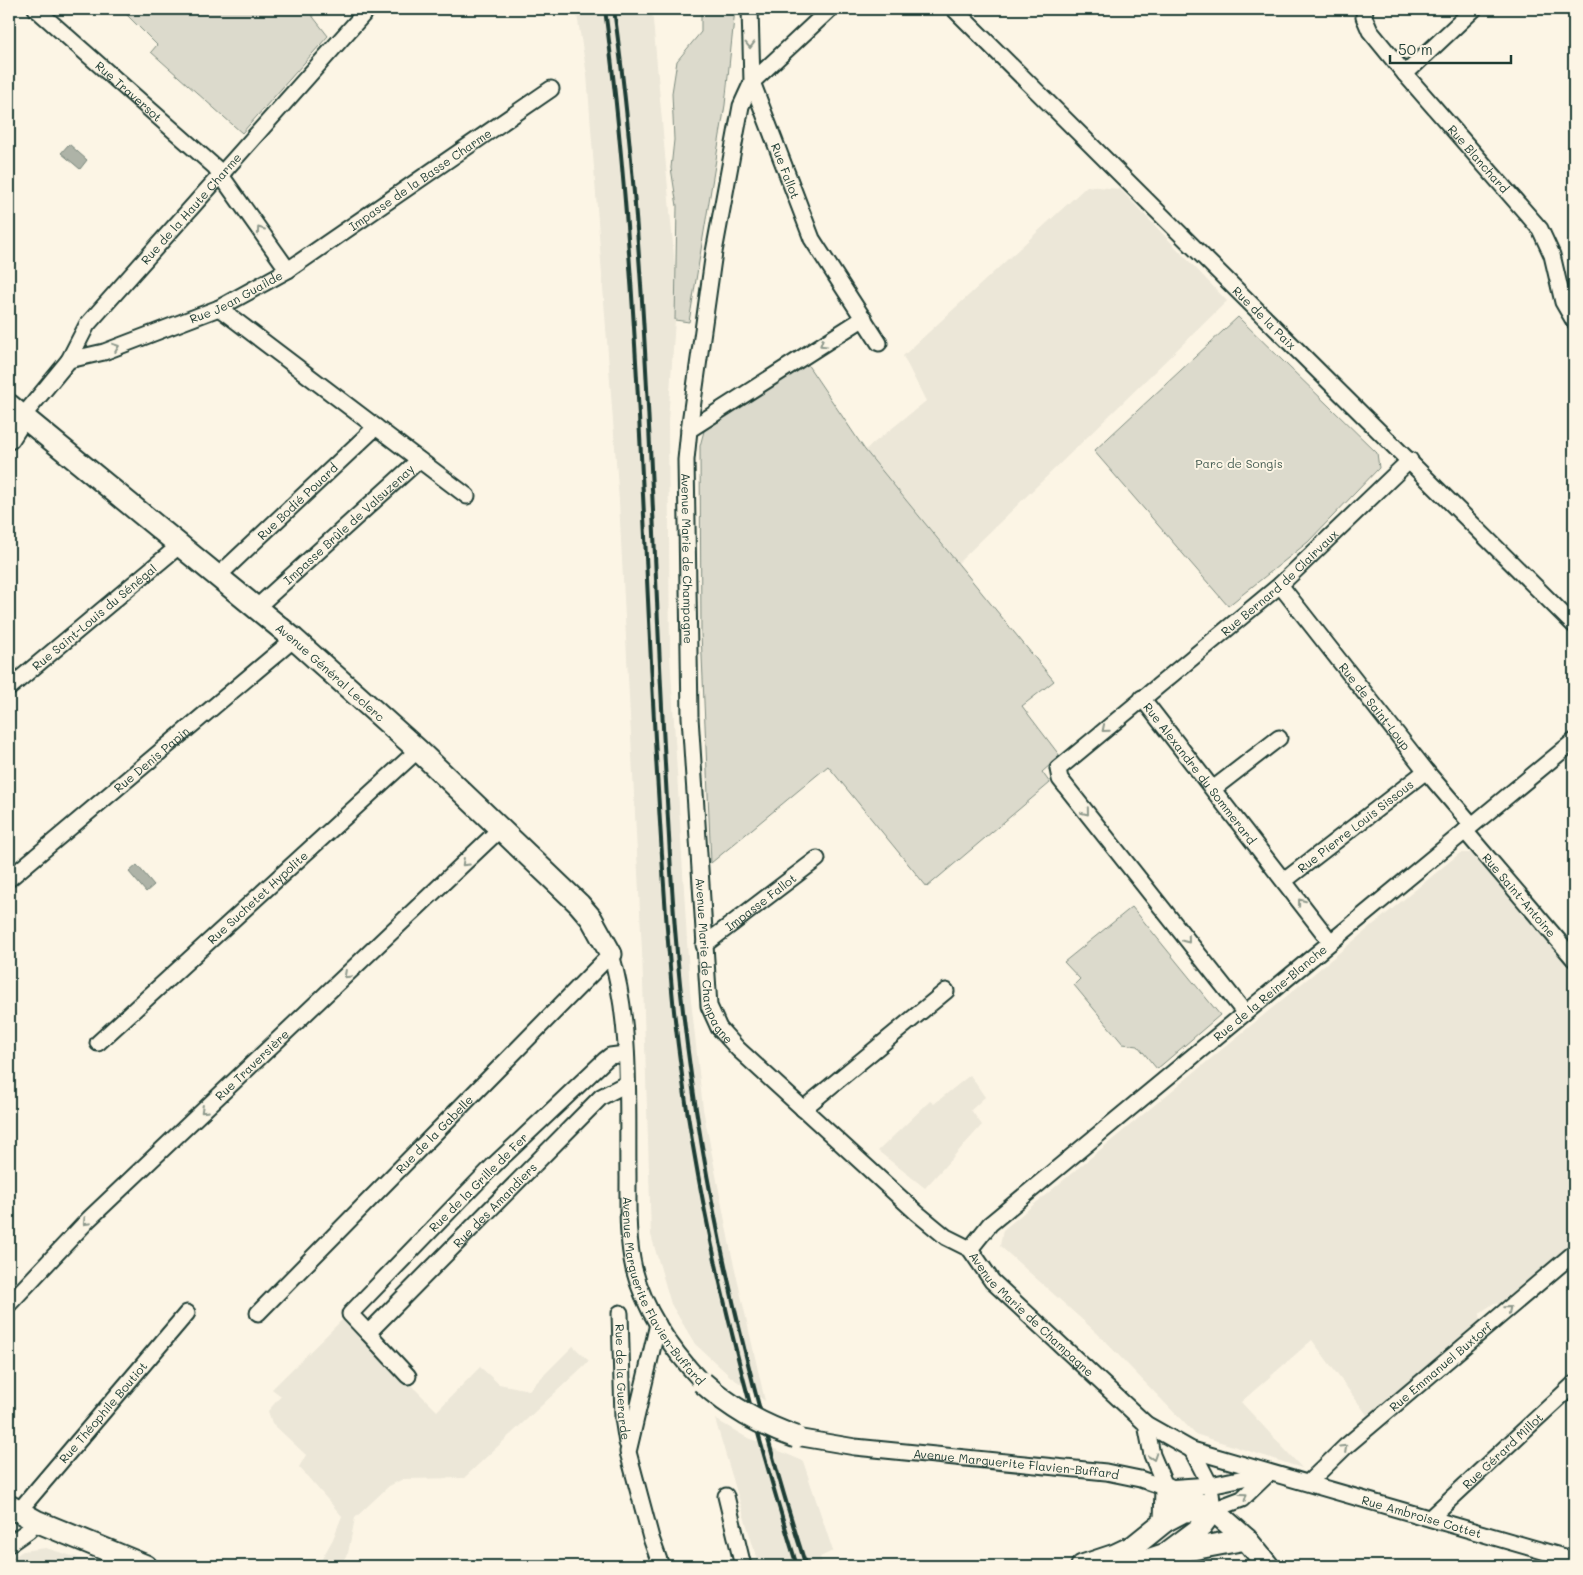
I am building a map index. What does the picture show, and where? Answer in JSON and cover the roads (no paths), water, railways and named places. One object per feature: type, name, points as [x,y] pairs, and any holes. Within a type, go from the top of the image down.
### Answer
[{"type":"main road","points":[[9,438],[16,410]]},
{"type":"main road","name":"Avenue Général Leclerc","points":[[16,410],[294,639],[418,750],[579,904],[590,918],[611,954]]},
{"type":"main road","name":"Avenue Marguerite Flavien-Buffard","points":[[702,1382],[740,1412],[761,1424],[796,1437]]},
{"type":"main road","points":[[1164,1521],[1166,1488],[1213,1510],[1246,1539],[1268,1566]]},
{"type":"main road","points":[[1082,1566],[1115,1556],[1134,1546],[1164,1521],[1184,1511],[1213,1510]]},
{"type":"main road","points":[[1166,1554],[1198,1530],[1213,1510]]},
{"type":"main road","points":[[21,1513],[146,1566]]},
{"type":"main road","points":[[1119,1566],[1139,1563],[1166,1554],[1246,1539]]},
{"type":"street","name":"Rue Traversot","points":[[36,9],[220,173]]},
{"type":"street","name":"Rue de la Haute Charme","points":[[16,410],[69,360],[87,325],[220,173],[368,9]]},
{"type":"street","name":"Rue Fallot","points":[[750,9],[752,82],[812,239],[880,343]]},
{"type":"street","name":"Avenue Marie de Champagne","points":[[830,9],[752,82],[741,106],[714,252],[689,430],[686,460],[690,717],[709,1006],[719,1028],[738,1049],[803,1109],[946,1238],[970,1249],[992,1282],[1146,1424],[1192,1450]]},
{"type":"street","name":"Rue de la Paix","points":[[954,9],[1574,625]]},
{"type":"street","name":"Rue Blanchard","points":[[1365,9],[1364,17],[1370,30],[1405,74],[1540,228],[1552,254],[1572,313]]},
{"type":"street","points":[[1405,74],[1474,9]]},
{"type":"street","name":"Impasse de la Basse Charme","points":[[288,270],[551,89]]},
{"type":"street","name":"Rue Jean Guailde","points":[[69,360],[104,352],[219,308],[288,270],[220,173]]},
{"type":"street","points":[[219,308],[419,460]]},
{"type":"street","points":[[689,430],[864,318]]},
{"type":"street","name":"Rue Bodié Pouard","points":[[218,576],[376,427]]},
{"type":"street","name":"Impasse Brûle de Valsuzenay","points":[[256,608],[419,460],[467,496]]},
{"type":"street","name":"Rue Bernard de Clairvaux","points":[[1142,698],[1280,585],[1410,460]]},
{"type":"street","name":"Rue Saint-Louis du Sénégal","points":[[9,688],[180,546]]},
{"type":"street","name":"Rue de Saint-Loup","points":[[1280,585],[1469,828]]},
{"type":"street","name":"Rue Denis Papin","points":[[9,879],[294,639]]},
{"type":"street","name":"Rue Alexandre du Sommerard","points":[[1245,1013],[1060,779],[1058,773],[1058,769],[1063,764],[1142,698],[1330,942]]},
{"type":"street","points":[[1213,789],[1279,738]]},
{"type":"street","name":"Rue de la Reine-Blanche","points":[[970,1249],[990,1224],[1574,740]]},
{"type":"street","name":"Rue Suchetet Hypolite","points":[[98,1043],[418,750]]},
{"type":"street","name":"Rue Pierre Louis Sissous","points":[[1284,881],[1426,772]]},
{"type":"street","name":"Rue Saint-Antoine","points":[[1469,828],[1574,959]]},
{"type":"street","name":"Rue Traversière","points":[[9,1304],[89,1219],[500,829]]},
{"type":"street","name":"Impasse Fallot","points":[[704,945],[817,859]]},
{"type":"street","name":"Avenue Marguerite Flavien-Buffard","points":[[611,954],[618,979],[626,1054],[631,1247],[639,1283],[658,1324],[674,1349],[702,1382]]},
{"type":"street","name":"Rue de la Gabelle","points":[[258,1314],[611,954]]},
{"type":"street","points":[[803,1109],[946,991]]},
{"type":"street","name":"Rue de la Grille de Fer","points":[[364,1328],[350,1314],[493,1166],[610,1056],[626,1054]]},
{"type":"street","name":"Rue des Amandiers","points":[[364,1328],[601,1097],[626,1084]]},
{"type":"street","name":"Rue Emmanuel Buxtorf","points":[[1309,1482],[1345,1447],[1574,1253]]},
{"type":"street","name":"Rue de la Guerarde","points":[[620,1312],[623,1418],[628,1452],[651,1538],[661,1566]]},
{"type":"street","name":"Rue Théophile Boutiot","points":[[9,1544],[29,1530],[21,1513],[187,1313]]},
{"type":"street","name":"Rue de la Guerarde","points":[[628,1452],[658,1324]]},
{"type":"street","points":[[364,1328],[408,1376]]},
{"type":"street","name":"Rue Gérard Millot","points":[[1430,1518],[1574,1384]]},
{"type":"street","points":[[1146,1424],[1152,1455],[1166,1488],[1210,1485],[1269,1473]]},
{"type":"street","name":"Avenue Marguerite Flavien-Buffard","points":[[796,1437],[855,1448],[1106,1472],[1140,1479],[1166,1488]]},
{"type":"street","points":[[1192,1450],[1210,1485],[1213,1510],[1242,1500],[1269,1473]]},
{"type":"street","name":"Rue Ambroise Cottet","points":[[1192,1450],[1269,1473],[1309,1482],[1574,1560]]},
{"type":"street","points":[[726,1496],[743,1566]]},
{"type":"railway","points":[[605,9],[616,104],[632,295],[657,774],[666,922],[674,1011],[694,1153],[722,1291],[757,1429],[797,1566]]},
{"type":"railway","points":[[614,9],[626,105],[642,298],[669,839],[683,1011],[703,1152],[731,1292],[765,1430],[806,1566]]},
{"type":"park label","name":"Parc de Songis","points":[[1239,463]]}]
